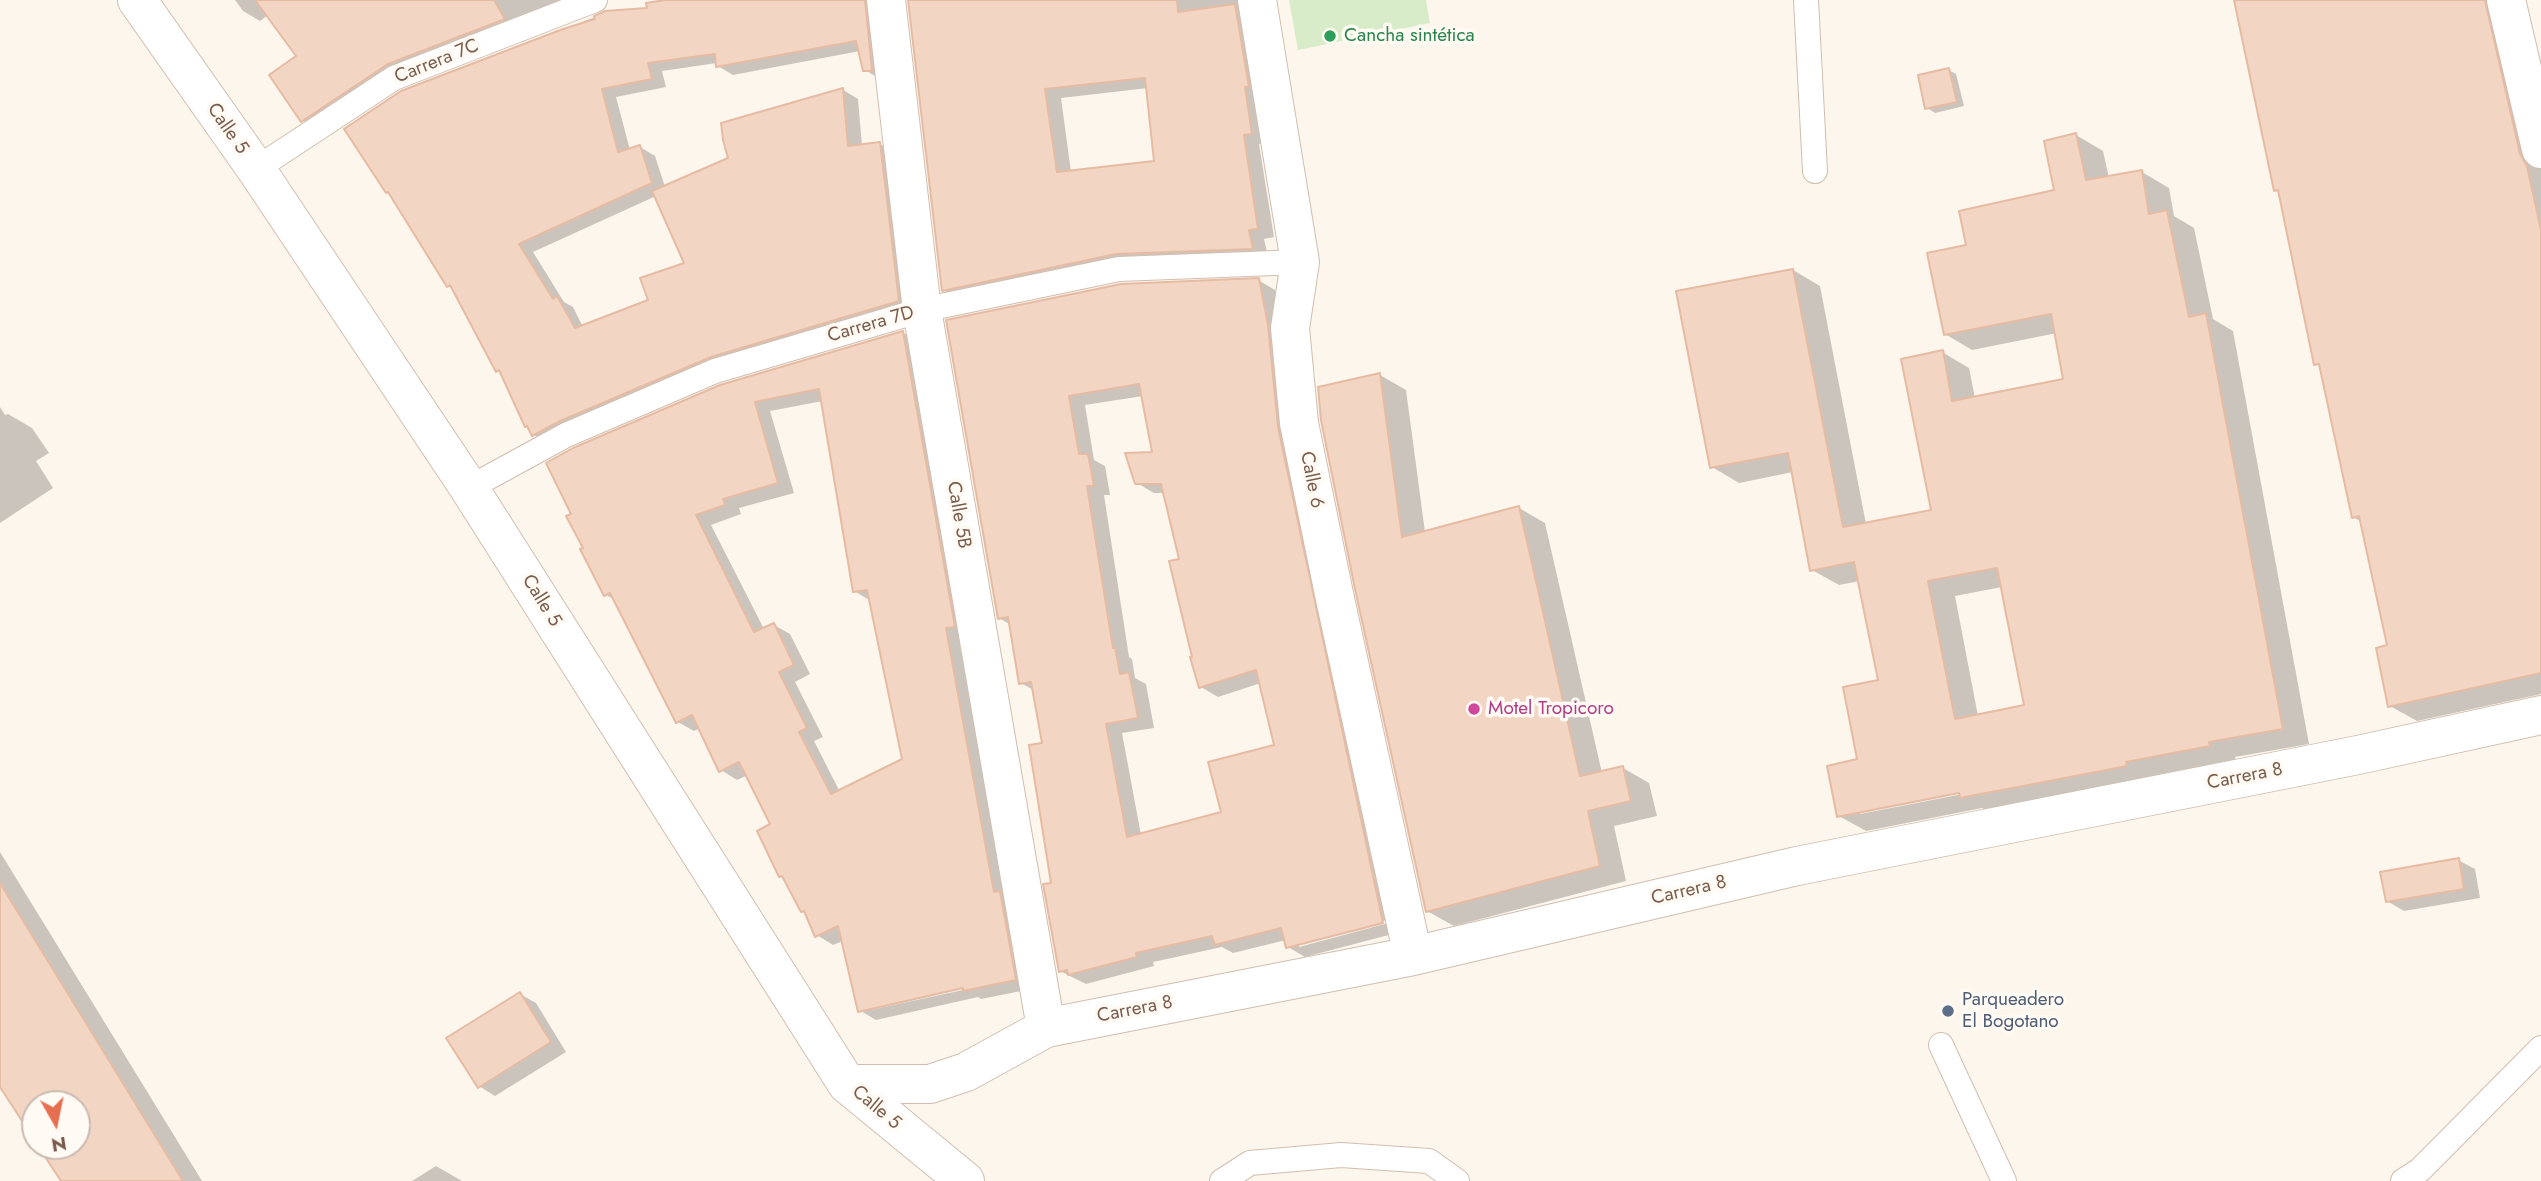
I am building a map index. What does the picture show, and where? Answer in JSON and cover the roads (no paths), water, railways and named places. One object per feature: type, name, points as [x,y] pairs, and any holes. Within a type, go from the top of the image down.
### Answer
[{"type":"street","name":"Calle 5","points":[[137,0],[256,169],[469,488],[848,1084],[965,1181]]},
{"type":"street","name":"Calle 5B","points":[[886,0],[922,310],[1046,1028]]},
{"type":"street","name":"Calle 6","points":[[1257,0],[1300,262],[1290,328],[1299,423],[1413,956]]},
{"type":"street","points":[[2506,0],[2541,149]]},
{"type":"street","name":"Carrera 8","points":[[848,1084],[930,1084],[966,1072],[1046,1028],[1413,956],[1797,866],[2358,755],[2541,715]]},
{"type":"lane","name":"Carrera 7C","points":[[256,169],[394,78],[595,0]]},
{"type":"lane","points":[[1806,0],[1815,171]]},
{"type":"lane","name":"Carrera 7D","points":[[469,488],[566,435],[715,371],[922,310],[1119,269],[1300,262]]},
{"type":"lane","points":[[1941,1045],[2004,1181]]},
{"type":"lane","points":[[2403,1181],[2420,1170],[2541,1048]]},
{"type":"lane","points":[[1222,1181],[1250,1163],[1341,1155],[1429,1161],[1457,1181]]},
{"type":"place","name":"Cancha sintética","points":[[1330,36]]},
{"type":"place","name":"Motel Tropicoro","points":[[1474,709]]},
{"type":"place","name":"Parqueadero El Bogotano","points":[[1948,1011]]}]
